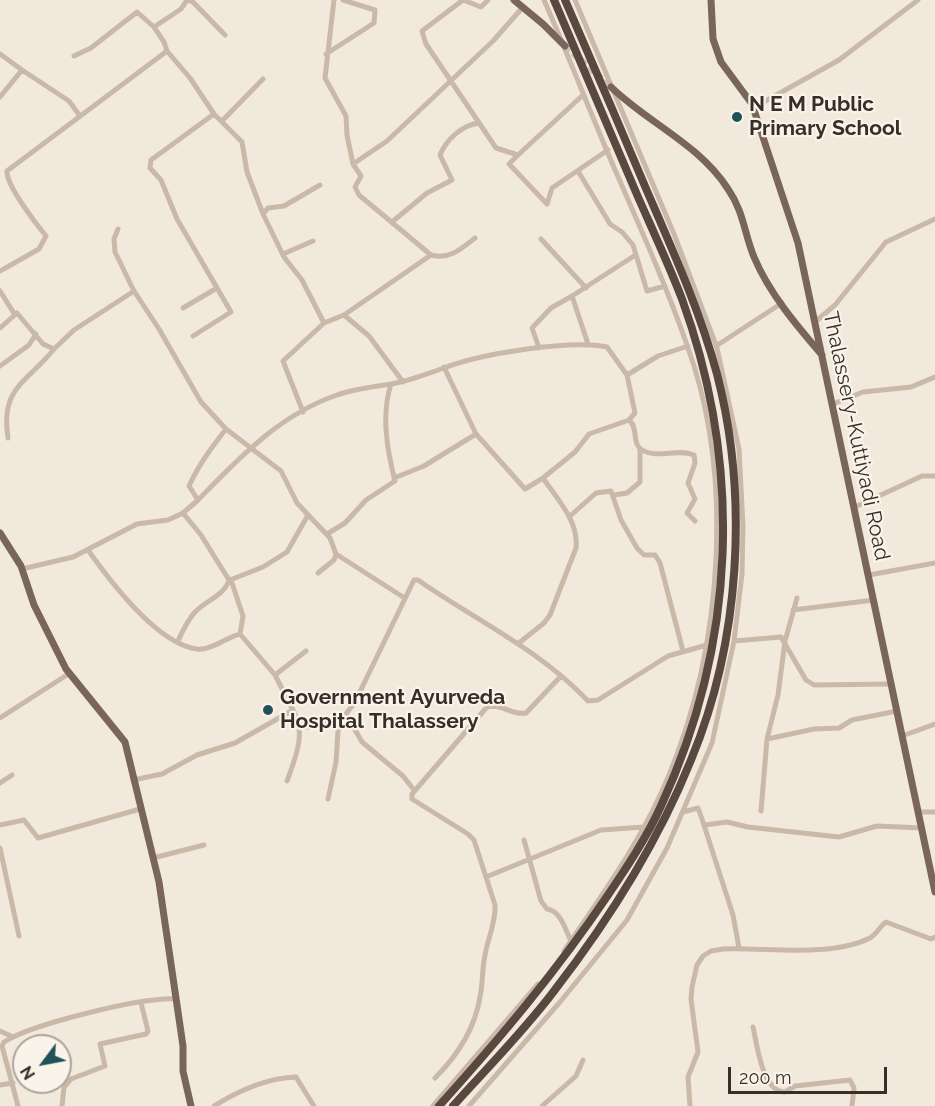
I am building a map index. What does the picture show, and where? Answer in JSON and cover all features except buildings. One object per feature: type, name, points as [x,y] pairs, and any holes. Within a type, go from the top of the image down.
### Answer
[{"type":"highway","points":[[439,1106],[519,1017],[582,933],[625,869],[661,808],[703,696],[720,603],[725,547],[723,479],[718,434],[702,368],[682,300],[554,0]]},
{"type":"highway","points":[[453,1106],[553,993],[633,877],[692,760],[714,692],[731,606],[734,508],[729,444],[717,375],[682,274],[565,0]]},
{"type":"main road","points":[[514,0],[565,46]]},
{"type":"main road","name":"Thalassery-Kuttiyadi Road","points":[[711,0],[712,39],[721,62],[753,108],[795,233],[935,892]]},
{"type":"main road","points":[[611,87],[669,131],[715,171],[742,213],[753,255],[782,303],[823,357]]},
{"type":"main road","points":[[0,533],[22,570],[34,605],[70,673],[125,742],[159,882],[183,1046],[183,1071],[191,1106]]},
{"type":"street","points":[[154,27],[181,9],[187,0],[193,2],[225,35]]},
{"type":"street","points":[[334,0],[325,78],[346,116],[346,135],[353,164],[361,176],[355,187],[360,195],[431,255],[441,258],[458,252],[475,238]]},
{"type":"street","points":[[326,54],[374,23],[375,10],[343,0]]},
{"type":"street","points":[[488,0],[481,7],[463,0],[422,31],[426,44],[452,79],[496,148],[518,155]]},
{"type":"street","points":[[433,1106],[498,1033],[571,940],[644,827],[679,748],[697,691],[706,645],[715,562],[713,462],[702,395],[688,346],[665,286],[544,0]]},
{"type":"street","points":[[469,1106],[561,1002],[627,920],[683,812],[712,742],[734,641],[742,574],[743,536],[739,449],[716,346],[674,234],[575,0]]},
{"type":"street","points":[[753,108],[839,60],[918,0]]},
{"type":"street","points":[[353,164],[387,141],[493,41],[523,7]]},
{"type":"street","points":[[74,56],[91,48],[138,12],[154,27],[164,42],[166,51],[190,78],[214,114],[242,142],[247,172],[263,214],[283,254],[302,280],[324,323]]},
{"type":"street","points":[[0,271],[39,249],[46,236],[14,189],[7,177],[7,171],[166,51]]},
{"type":"street","points":[[0,54],[69,101],[80,116]]},
{"type":"street","points":[[0,97],[22,70]]},
{"type":"street","points":[[222,121],[263,79]]},
{"type":"street","points":[[583,95],[509,164],[547,204],[552,188],[608,150]]},
{"type":"street","points":[[193,336],[231,312],[177,219],[161,180],[150,168],[151,160],[159,151],[214,114]]},
{"type":"street","points":[[392,222],[427,193],[452,180],[440,155],[444,146],[470,124],[478,123]]},
{"type":"street","points":[[578,171],[610,224],[622,232],[633,245],[634,256],[647,291],[665,286]]},
{"type":"street","points":[[263,214],[268,208],[284,206],[320,184]]},
{"type":"street","points":[[815,322],[835,305],[886,242],[935,219]]},
{"type":"street","points":[[118,230],[114,239],[115,252],[134,291],[201,402],[226,429],[281,471],[290,492],[327,534],[336,554],[403,597]]},
{"type":"street","points":[[541,239],[586,288]]},
{"type":"street","points":[[283,254],[313,241]]},
{"type":"street","points":[[303,412],[283,361],[324,323],[344,315],[431,255]]},
{"type":"street","points":[[539,348],[532,328],[551,308],[634,256]]},
{"type":"street","points":[[183,308],[217,288]]},
{"type":"street","points":[[0,291],[15,315]]},
{"type":"street","points":[[8,438],[5,420],[10,399],[20,382],[74,330],[134,291]]},
{"type":"street","points":[[572,296],[588,344]]},
{"type":"street","points":[[716,346],[782,303]]},
{"type":"street","points":[[0,328],[17,312],[43,344],[54,349]]},
{"type":"street","points":[[344,315],[369,336],[403,382]]},
{"type":"street","points":[[0,366],[29,345],[36,334]]},
{"type":"street","points":[[22,570],[54,563],[88,550],[137,524],[168,520],[183,513],[250,448],[272,430],[336,395],[403,382],[444,368],[539,348],[588,344],[607,346],[627,375],[635,413],[629,420],[589,434],[575,452],[530,488],[521,486],[476,434],[444,368]]},
{"type":"street","points":[[627,375],[658,356],[688,346]]},
{"type":"street","points":[[833,404],[863,392],[911,387],[935,378]]},
{"type":"street","points":[[327,534],[345,523],[366,500],[393,482],[386,428],[391,384]]},
{"type":"street","points":[[569,517],[596,492],[606,490],[614,495],[627,493],[640,482],[640,449],[633,423],[629,420]]},
{"type":"street","points":[[198,500],[189,486],[203,458],[226,429]]},
{"type":"street","points":[[394,478],[424,466],[476,434]]},
{"type":"street","points":[[640,449],[694,455],[688,483],[695,499],[687,513],[695,521]]},
{"type":"street","points":[[855,507],[922,476],[935,476]]},
{"type":"street","points":[[519,643],[544,623],[557,601],[576,548],[576,533],[569,517],[543,478]]},
{"type":"street","points":[[614,495],[618,513],[637,548],[645,555],[655,555],[660,563],[675,612],[683,651]]},
{"type":"street","points":[[183,513],[201,535],[230,580],[243,616],[240,634],[274,675],[293,710],[299,727],[300,743],[287,781]]},
{"type":"street","points":[[178,641],[188,620],[206,602],[225,589],[230,580],[263,567],[287,552],[308,515]]},
{"type":"street","points":[[88,550],[146,621],[178,641],[197,649],[240,634]]},
{"type":"street","points":[[318,573],[328,566],[336,554]]},
{"type":"street","points":[[869,575],[935,563]]},
{"type":"street","points":[[328,799],[336,762],[338,731],[345,714],[356,702],[403,597],[410,584],[418,580],[519,643],[588,701],[598,700],[644,670],[683,651],[706,645]]},
{"type":"street","points":[[761,811],[767,739],[778,695],[785,641],[797,598]]},
{"type":"street","points":[[793,610],[874,600]]},
{"type":"street","points":[[734,641],[773,635],[785,641],[806,680],[814,685],[892,684]]},
{"type":"street","points":[[274,675],[306,651]]},
{"type":"street","points":[[0,718],[70,673]]},
{"type":"street","points":[[435,1078],[448,1065],[466,1038],[480,998],[485,956],[495,915],[474,840],[412,799],[414,790],[487,707],[493,705],[513,712],[526,713],[561,676]]},
{"type":"street","points":[[134,780],[162,774],[197,755],[235,743],[293,710]]},
{"type":"street","points":[[767,739],[814,729],[839,728],[852,720],[897,711]]},
{"type":"street","points":[[299,727],[309,728],[345,714]]},
{"type":"street","points":[[345,714],[362,742],[407,780],[414,790]]},
{"type":"street","points":[[902,736],[935,724]]},
{"type":"street","points":[[0,783],[12,775]]},
{"type":"street","points":[[683,812],[698,808],[733,915],[739,948]]},
{"type":"street","points":[[0,825],[24,820],[38,838],[140,809]]},
{"type":"street","points":[[918,812],[935,812]]},
{"type":"street","points":[[705,825],[727,822],[748,827],[839,837],[877,826],[922,828]]},
{"type":"street","points":[[486,877],[601,830],[644,827]]},
{"type":"street","points":[[524,840],[541,901],[547,909],[553,910],[559,916],[571,940]]},
{"type":"street","points":[[153,858],[204,845]]},
{"type":"street","points":[[0,848],[19,936]]},
{"type":"street","points":[[690,1106],[688,1077],[698,1052],[691,999],[697,965],[711,951],[739,948],[798,950],[844,945],[870,938],[886,922],[919,936],[931,939],[935,937]]},
{"type":"street","points":[[23,1034],[91,1013],[176,999]]},
{"type":"street","points":[[62,1106],[64,1087],[71,1079],[105,1066],[100,1044],[146,1034],[148,1031],[141,1003]]},
{"type":"street","points":[[753,1027],[762,1070],[774,1088],[785,1092],[795,1086],[850,1080],[854,1088],[852,1106]]},
{"type":"street","points":[[12,1038],[2,1046],[12,1080]]},
{"type":"street","points":[[543,1106],[576,1076],[583,1060]]},
{"type":"street","points":[[214,1106],[255,1086],[296,1077],[314,1106]]},
{"type":"tunnel","points":[[565,46],[611,87]]},
{"type":"place","name":"N E M Public Primary School","points":[[737,117]]},
{"type":"place","name":"Government Ayurveda Hospital Thalassery","points":[[268,710]]}]
